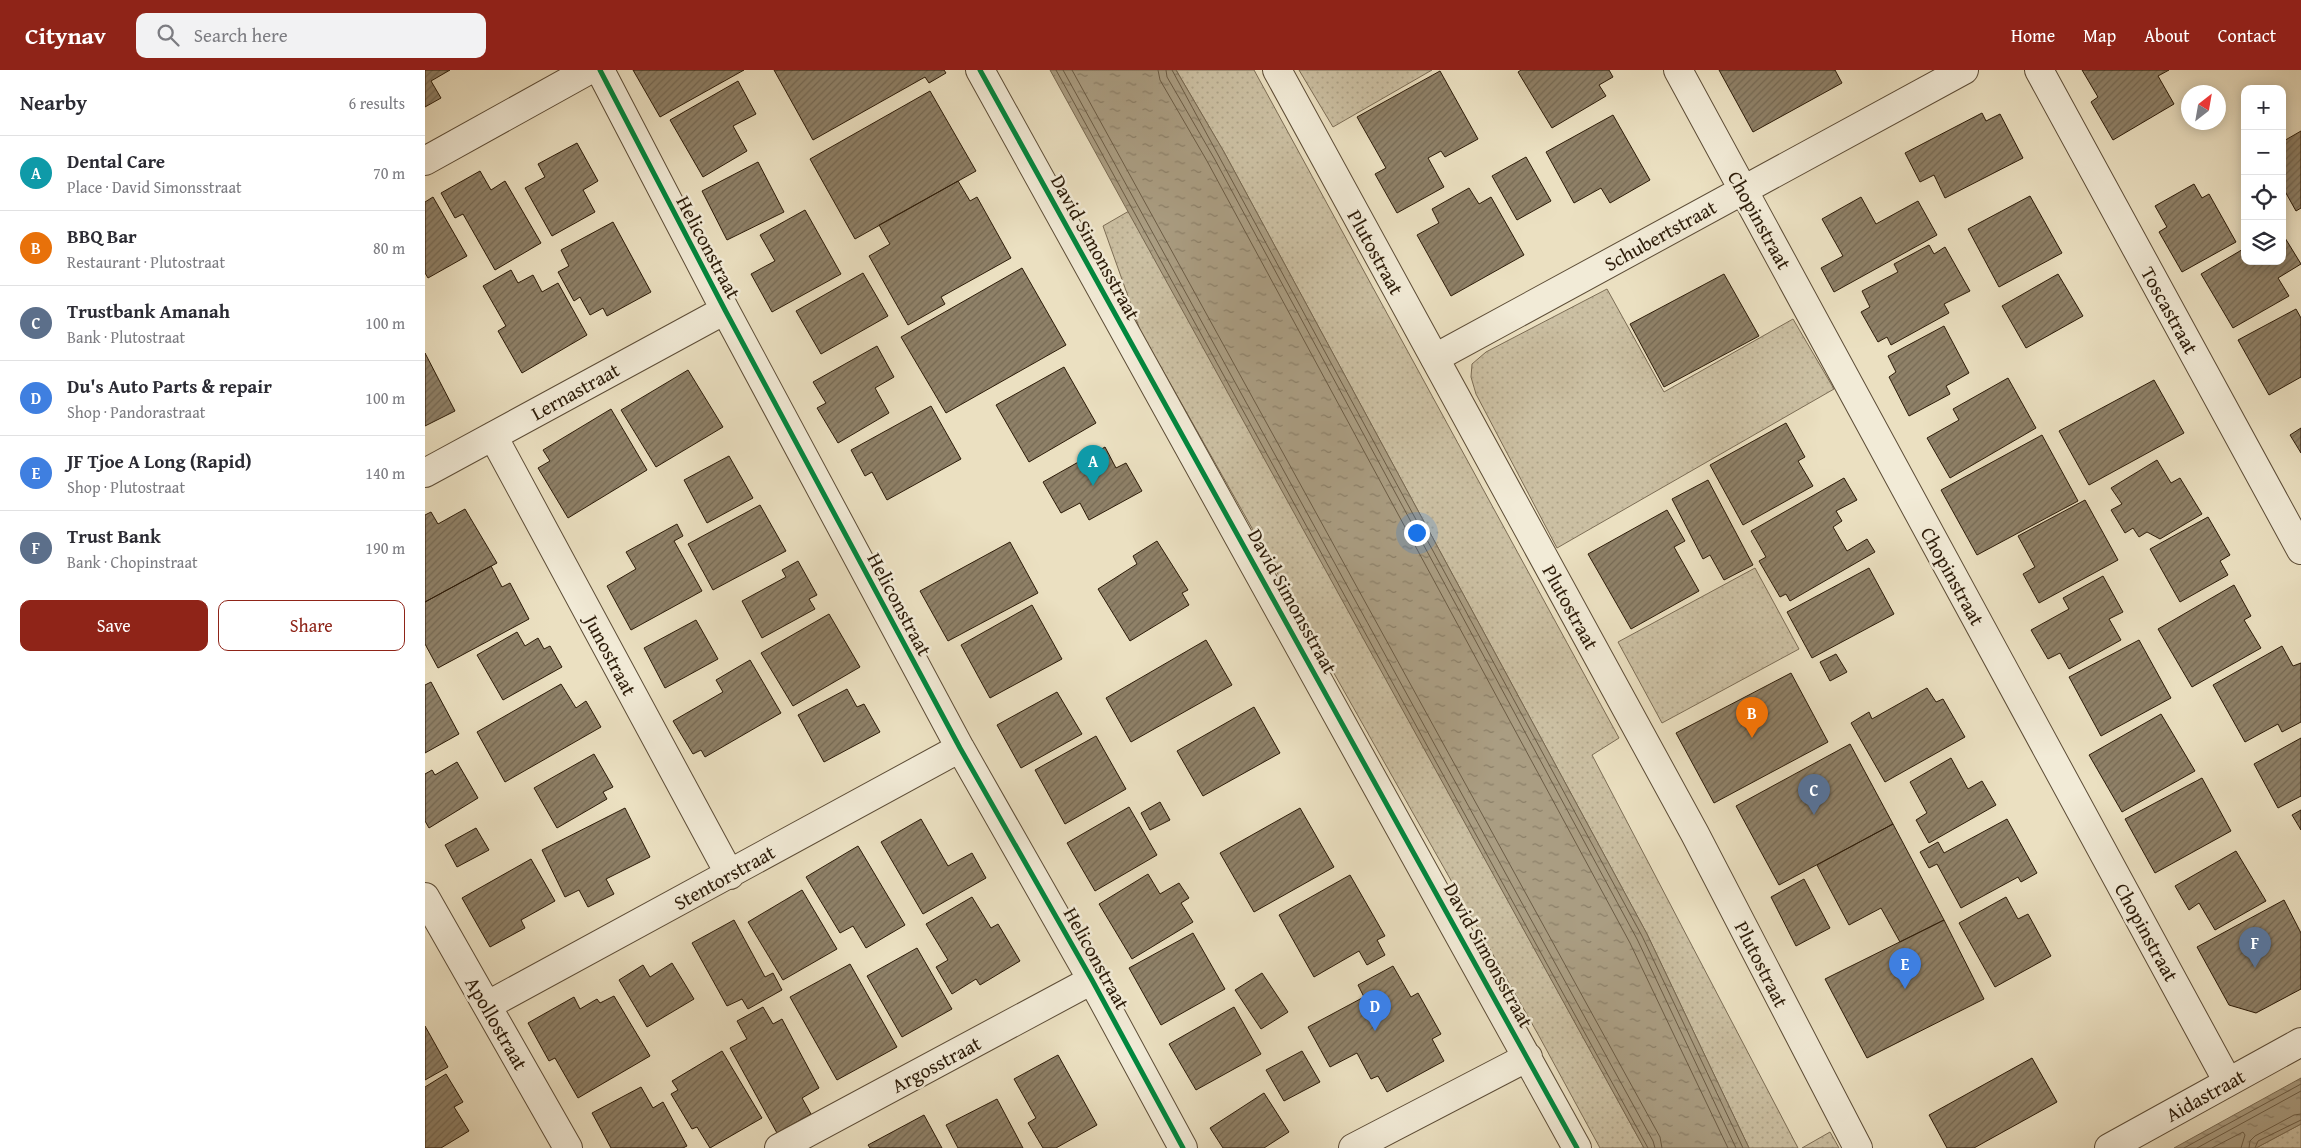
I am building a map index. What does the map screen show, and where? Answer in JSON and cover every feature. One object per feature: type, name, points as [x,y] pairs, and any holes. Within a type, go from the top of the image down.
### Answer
[{"type":"street","points":[[425,161],[589,70]]},
{"type":"street","name":"Heliconstraat","points":[[600,70],[725,310],[960,748],[1092,980],[1183,1148]]},
{"type":"street","name":"David Simonsstraat","points":[[980,70],[1577,1148]]},
{"type":"street","name":"Plutostraat","points":[[1277,70],[1695,834],[1858,1148]]},
{"type":"street","name":"Chopinstraat","points":[[1678,70],[2228,1082]]},
{"type":"street","name":"Schubertstraat","points":[[1435,358],[1964,70]]},
{"type":"street","name":"Toscastraat","points":[[2039,70],[2301,550]]},
{"type":"street","name":"Lernastraat","points":[[425,473],[725,310]]},
{"type":"street","name":"Junostraat","points":[[493,436],[730,875]]},
{"type":"street","name":"Stentorstraat","points":[[488,1006],[960,748]]},
{"type":"street","name":"Apollostraat","points":[[425,898],[568,1148]]},
{"type":"street","name":"Argosstraat","points":[[779,1148],[1092,980]]},
{"type":"street","name":"Aidastraat","points":[[2109,1148],[2301,1042]]},
{"type":"street","points":[[1353,1148],[1528,1057]]},
{"type":"shaded area","points":[[1176,70],[1254,70],[1619,738],[1592,755],[1798,1148],[1749,1148],[1647,934],[1224,152]]},
{"type":"shaded area","points":[[1299,70],[1432,70],[1333,127]]},
{"type":"shaded area","points":[[1129,211],[1644,1148],[1600,1148],[1539,1036],[1140,330],[1103,226]]},
{"type":"shaded area","points":[[1607,289],[1664,392],[1793,319],[1834,389],[1557,548],[1476,394],[1471,377],[1472,364],[1486,352]]},
{"type":"shaded area","points":[[1755,568],[1799,649],[1662,723],[1618,642]]},
{"type":"shaded area","points":[[2301,1124],[2301,1148],[2256,1148]]},
{"type":"shaded area","points":[[1830,1132],[1839,1148],[1802,1148]]},
{"type":"water","points":[[1050,70],[1176,70],[1224,152],[1647,934],[1749,1148],[1644,1148]]},
{"type":"water","points":[[2301,1078],[2301,1124],[2256,1148],[2174,1148]]},
{"type":"building","points":[[425,70],[450,70],[431,81],[441,98],[425,107]]},
{"type":"building","points":[[633,70],[744,70],[660,117]]},
{"type":"building","points":[[774,70],[944,70],[946,73],[929,83],[925,77],[813,140]]},
{"type":"building","points":[[1521,70],[1609,70],[1613,77],[1599,85],[1606,96],[1552,128],[1518,72]]},
{"type":"building","points":[[1719,70],[1835,70],[1842,83],[1753,132]]},
{"type":"building","points":[[2082,70],[2169,70],[2158,76],[2174,104],[2113,140],[2091,102],[2098,97]]},
{"type":"building","points":[[1440,71],[1478,139],[1445,157],[1441,151],[1428,158],[1444,187],[1397,213],[1375,174],[1386,168],[1357,117]]},
{"type":"building","points":[[738,81],[756,114],[733,126],[747,151],[703,177],[670,120]]},
{"type":"building","points":[[930,91],[976,171],[855,239],[810,159]]},
{"type":"building","points":[[1982,113],[1986,121],[2000,114],[2023,158],[1945,198],[1934,175],[1920,182],[1905,153]]},
{"type":"building","points":[[1613,115],[1650,180],[1610,203],[1601,188],[1574,203],[1546,152]]},
{"type":"building","points":[[2301,131],[2301,208],[2296,211],[2286,193],[2286,140]]},
{"type":"building","points":[[577,143],[598,181],[583,190],[595,212],[552,236],[525,188],[545,177],[538,164]]},
{"type":"building","points":[[1526,157],[1551,201],[1517,220],[1492,176]]},
{"type":"building","points":[[758,162],[784,212],[727,240],[702,191]]},
{"type":"building","points":[[480,171],[491,190],[505,181],[541,243],[495,270],[463,214],[455,218],[441,193]]},
{"type":"building","points":[[958,181],[970,201],[977,197],[1011,258],[941,297],[945,304],[908,325],[869,256],[890,244],[879,225]]},
{"type":"building","points":[[2194,184],[2202,198],[2209,194],[2236,242],[2182,272],[2159,232],[2167,227],[2155,206]]},
{"type":"building","points":[[1469,188],[1479,204],[1491,197],[1524,255],[1451,296],[1417,235],[1439,223],[1432,209]]},
{"type":"building","points":[[2030,196],[2062,253],[1999,287],[1968,229]]},
{"type":"building","points":[[433,197],[467,256],[428,278],[425,273],[425,202]]},
{"type":"building","points":[[1861,197],[1876,224],[1918,201],[1937,235],[1834,292],[1821,268],[1843,256],[1822,219]]},
{"type":"building","points":[[805,210],[841,274],[772,312],[751,274],[775,261],[760,235]]},
{"type":"building","points":[[613,222],[651,292],[607,316],[603,308],[590,315],[580,297],[574,301],[558,272],[569,266],[561,250]]},
{"type":"building","points":[[2286,240],[2301,264],[2278,278],[2289,296],[2233,328],[2201,274],[2241,250],[2241,265],[2286,265]]},
{"type":"building","points":[[1929,245],[1934,254],[1945,247],[1970,291],[1944,304],[1949,313],[1891,345],[1887,337],[1878,342],[1861,312],[1870,307],[1862,291],[1898,272],[1894,264]]},
{"type":"building","points":[[1022,268],[1066,345],[946,413],[901,337]]},
{"type":"building","points":[[511,270],[518,283],[533,275],[542,292],[558,283],[587,335],[522,373],[498,331],[506,326],[483,286]]},
{"type":"building","points":[[863,273],[888,316],[821,354],[796,311]]},
{"type":"building","points":[[1724,274],[1759,336],[1664,387],[1630,324]]},
{"type":"building","points":[[2058,274],[2083,316],[2026,348],[2002,306]]},
{"type":"building","points":[[2296,309],[2301,318],[2301,377],[2269,395],[2238,340]]},
{"type":"building","points":[[1944,326],[1969,373],[1946,386],[1950,394],[1909,416],[1889,377],[1896,372],[1888,356]]},
{"type":"building","points":[[877,346],[894,377],[875,388],[889,413],[838,443],[817,408],[826,403],[813,382]]},
{"type":"building","points":[[425,353],[455,411],[425,426]]},
{"type":"building","points":[[1064,367],[1096,423],[1029,462],[996,405]]},
{"type":"building","points":[[688,370],[723,427],[656,467],[621,410]]},
{"type":"building","points":[[2008,378],[2036,428],[1950,478],[1927,438],[1959,420],[1953,409]]},
{"type":"building","points":[[2154,380],[2184,433],[2089,485],[2059,431]]},
{"type":"building","points":[[931,406],[961,459],[887,500],[872,472],[865,476],[851,450]]},
{"type":"building","points":[[611,409],[647,470],[568,518],[538,468],[550,461],[543,450]]},
{"type":"building","points":[[1786,423],[1805,457],[1798,461],[1813,486],[1743,525],[1710,465]]},
{"type":"building","points":[[2301,428],[2301,453],[2290,435]]},
{"type":"building","points":[[2042,435],[2078,501],[1977,555],[1941,490]]},
{"type":"building","points":[[1105,447],[1116,468],[1126,463],[1142,491],[1089,520],[1080,503],[1061,513],[1043,482]]},
{"type":"building","points":[[729,456],[753,498],[707,523],[684,480]]},
{"type":"building","points":[[2157,460],[2171,483],[2180,478],[2202,514],[2160,539],[2147,532],[2139,537],[2133,528],[2125,533],[2111,510],[2122,504],[2111,488]]},
{"type":"building","points":[[1844,478],[1857,500],[1836,511],[1842,521],[1833,527],[1847,551],[1867,539],[1875,552],[1790,601],[1786,594],[1780,597],[1759,561],[1766,557],[1751,531]]},
{"type":"building","points":[[1708,480],[1753,565],[1724,580],[1710,555],[1703,559],[1672,499]]},
{"type":"building","points":[[2085,500],[2118,560],[2039,603],[2023,574],[2035,567],[2018,536]]},
{"type":"building","points":[[760,505],[786,551],[713,590],[688,544]]},
{"type":"building","points":[[465,509],[497,563],[425,602],[425,515],[431,512],[438,524]]},
{"type":"building","points":[[1667,510],[1685,541],[1674,547],[1699,591],[1631,629],[1588,554]]},
{"type":"building","points":[[2208,517],[2230,555],[2220,561],[2228,575],[2180,602],[2150,549]]},
{"type":"building","points":[[677,524],[683,536],[674,541],[702,591],[631,630],[607,586],[636,569],[626,552]]},
{"type":"building","points":[[1157,541],[1188,590],[1182,593],[1189,605],[1130,641],[1098,589],[1137,564],[1133,556]]},
{"type":"building","points":[[1010,542],[1038,593],[948,641],[920,591]]},
{"type":"building","points":[[798,561],[817,595],[809,599],[815,609],[762,638],[742,601],[786,577],[782,570]]},
{"type":"building","points":[[491,566],[502,587],[510,583],[529,619],[438,668],[425,644],[425,602]]},
{"type":"building","points":[[1869,568],[1894,614],[1812,658],[1787,612]]},
{"type":"building","points":[[2103,576],[2123,612],[2109,619],[2121,640],[2069,669],[2060,653],[2048,659],[2031,630],[2069,609],[2063,598]]},
{"type":"building","points":[[2234,585],[2251,616],[2244,620],[2261,648],[2192,687],[2158,629]]},
{"type":"building","points":[[1032,605],[1062,659],[990,698],[961,645]]},
{"type":"building","points":[[829,614],[860,667],[793,706],[761,653]]},
{"type":"building","points":[[696,620],[718,659],[665,688],[644,648]]},
{"type":"building","points":[[517,632],[525,646],[538,638],[544,649],[550,646],[562,667],[503,700],[477,655]]},
{"type":"building","points":[[1206,640],[1232,685],[1131,742],[1106,698]]},
{"type":"building","points":[[2139,640],[2171,698],[2101,736],[2069,677]]},
{"type":"building","points":[[2282,646],[2293,666],[2301,663],[2301,722],[2282,732],[2278,724],[2245,742],[2213,685]]},
{"type":"building","points":[[1836,654],[1847,672],[1830,681],[1820,662]]},
{"type":"building","points":[[750,660],[781,713],[705,757],[701,750],[693,754],[673,721],[723,692],[716,680]]},
{"type":"building","points":[[1791,673],[1828,742],[1714,803],[1676,733]]},
{"type":"building","points":[[431,682],[459,734],[425,753],[425,685]]},
{"type":"building","points":[[561,684],[576,708],[586,701],[601,727],[505,782],[477,732]]},
{"type":"building","points":[[1927,688],[1936,702],[1943,699],[1965,737],[1885,782],[1851,723],[1869,712],[1872,719]]},
{"type":"building","points":[[847,689],[857,707],[864,704],[880,732],[824,762],[798,715]]},
{"type":"building","points":[[1057,692],[1082,734],[1021,768],[997,725]]},
{"type":"building","points":[[1254,707],[1280,753],[1203,796],[1177,751]]},
{"type":"building","points":[[2161,714],[2195,771],[2122,812],[2089,755]]},
{"type":"building","points":[[1096,736],[1126,789],[1065,824],[1035,770]]},
{"type":"building","points":[[2301,738],[2301,796],[2278,808],[2254,764]]},
{"type":"building","points":[[1850,744],[1893,824],[1779,885],[1736,806]]},
{"type":"building","points":[[594,754],[613,787],[603,792],[607,799],[557,828],[534,788]]},
{"type":"building","points":[[1951,758],[1968,789],[1982,781],[1996,805],[1929,843],[1916,820],[1927,813],[1910,782]]},
{"type":"building","points":[[457,762],[478,798],[429,828],[425,821],[425,774],[432,770],[435,775]]},
{"type":"building","points":[[2202,778],[2231,831],[2155,873],[2125,819]]},
{"type":"building","points":[[1160,802],[1170,820],[1150,830],[1141,813]]},
{"type":"building","points":[[1129,807],[1157,855],[1095,891],[1067,843]]},
{"type":"building","points":[[625,808],[650,857],[606,879],[614,894],[588,907],[579,890],[565,897],[542,850]]},
{"type":"building","points":[[1300,808],[1334,867],[1254,912],[1220,853]]},
{"type":"building","points":[[2301,810],[2301,830],[2292,815]]},
{"type":"building","points":[[921,819],[948,866],[972,853],[986,878],[923,914],[881,842]]},
{"type":"building","points":[[2007,819],[2037,873],[2021,882],[2018,877],[1961,908],[1937,864],[1929,868],[1920,852],[1938,842],[1944,853]]},
{"type":"building","points":[[1893,824],[1944,920],[1900,942],[1881,908],[1849,925],[1817,865]]},
{"type":"building","points":[[476,828],[489,850],[457,867],[445,845]]},
{"type":"building","points":[[858,846],[905,925],[866,948],[853,926],[840,933],[806,877]]},
{"type":"building","points":[[2236,851],[2266,901],[2215,930],[2199,903],[2189,910],[2175,886]]},
{"type":"building","points":[[531,859],[555,901],[521,920],[525,928],[490,947],[462,898]]},
{"type":"building","points":[[1148,874],[1160,894],[1179,883],[1189,898],[1181,903],[1193,922],[1132,959],[1099,904]]},
{"type":"building","points":[[1350,875],[1385,936],[1377,940],[1385,955],[1367,965],[1359,951],[1314,977],[1279,915]]},
{"type":"building","points":[[1804,879],[1830,928],[1796,946],[1771,897]]},
{"type":"building","points":[[802,890],[837,949],[783,980],[748,922]]},
{"type":"building","points":[[972,897],[991,928],[998,924],[1020,961],[980,985],[976,979],[952,994],[936,967],[948,960],[926,924]]},
{"type":"building","points":[[2006,897],[2018,919],[2028,914],[2051,956],[1995,987],[1959,923]]},
{"type":"building","points":[[2284,900],[2301,933],[2301,989],[2256,1013],[2229,1005],[2197,947]]},
{"type":"building","points":[[734,920],[765,977],[773,973],[782,990],[748,1009],[742,999],[727,1006],[692,943]]},
{"type":"building","points":[[1944,920],[1984,999],[1867,1058],[1825,979]]},
{"type":"building","points":[[1193,933],[1225,989],[1161,1025],[1129,968]]},
{"type":"building","points":[[917,948],[952,1009],[902,1037],[867,976]]},
{"type":"building","points":[[672,963],[694,999],[647,1027],[619,980],[643,965],[650,977]]},
{"type":"building","points":[[850,964],[897,1047],[837,1080],[790,997]]},
{"type":"building","points":[[1393,966],[1411,997],[1418,993],[1441,1034],[1432,1039],[1444,1061],[1387,1092],[1378,1076],[1371,1079],[1357,1053],[1330,1067],[1308,1027],[1364,997],[1358,985]]},
{"type":"building","points":[[1262,973],[1288,1012],[1261,1029],[1235,990]]},
{"type":"building","points":[[614,996],[650,1056],[578,1098],[555,1058],[549,1061],[528,1023],[574,997],[580,1009],[597,999],[600,1003]]},
{"type":"building","points":[[763,1007],[773,1024],[782,1019],[819,1088],[802,1098],[811,1114],[777,1133],[730,1048],[747,1039],[737,1021]]},
{"type":"building","points":[[1234,1007],[1261,1054],[1196,1090],[1169,1044]]},
{"type":"building","points":[[425,1026],[448,1067],[425,1080]]},
{"type":"building","points":[[722,1051],[762,1118],[710,1148],[697,1127],[692,1129],[671,1094],[678,1090],[672,1081]]},
{"type":"building","points":[[1302,1051],[1320,1082],[1284,1101],[1266,1070]]},
{"type":"building","points":[[1058,1055],[1097,1125],[1056,1148],[1043,1148],[1028,1123],[1036,1118],[1014,1079]]},
{"type":"building","points":[[2032,1058],[2057,1102],[1974,1148],[1947,1148],[1929,1115]]},
{"type":"building","points":[[446,1074],[463,1102],[454,1107],[469,1131],[441,1148],[425,1148],[425,1087]]},
{"type":"building","points":[[641,1087],[653,1108],[663,1102],[687,1146],[683,1148],[611,1148],[592,1113]]},
{"type":"building","points":[[1264,1093],[1289,1132],[1264,1148],[1223,1148],[1210,1128]]},
{"type":"building","points":[[997,1099],[1023,1148],[958,1148],[946,1125]]},
{"type":"building","points":[[924,1115],[942,1148],[870,1148],[868,1145]]},
{"type":"cycle path","points":[[600,70],[725,310],[960,748],[1092,980],[1183,1148]]},
{"type":"cycle path","points":[[980,70],[1577,1148]]},
{"type":"place","name":"Dental Care","points":[[1093,486]]},
{"type":"place","name":"BBQ Bar","points":[[1752,738]]},
{"type":"place","name":"Trustbank Amanah","points":[[1814,815]]},
{"type":"place","name":"Trust Bank","points":[[2255,968]]},
{"type":"place","name":"JF Tjoe A Long (Rapid)","points":[[1905,989]]},
{"type":"place","name":"Du's Auto Parts & repair","points":[[1375,1031]]}]
